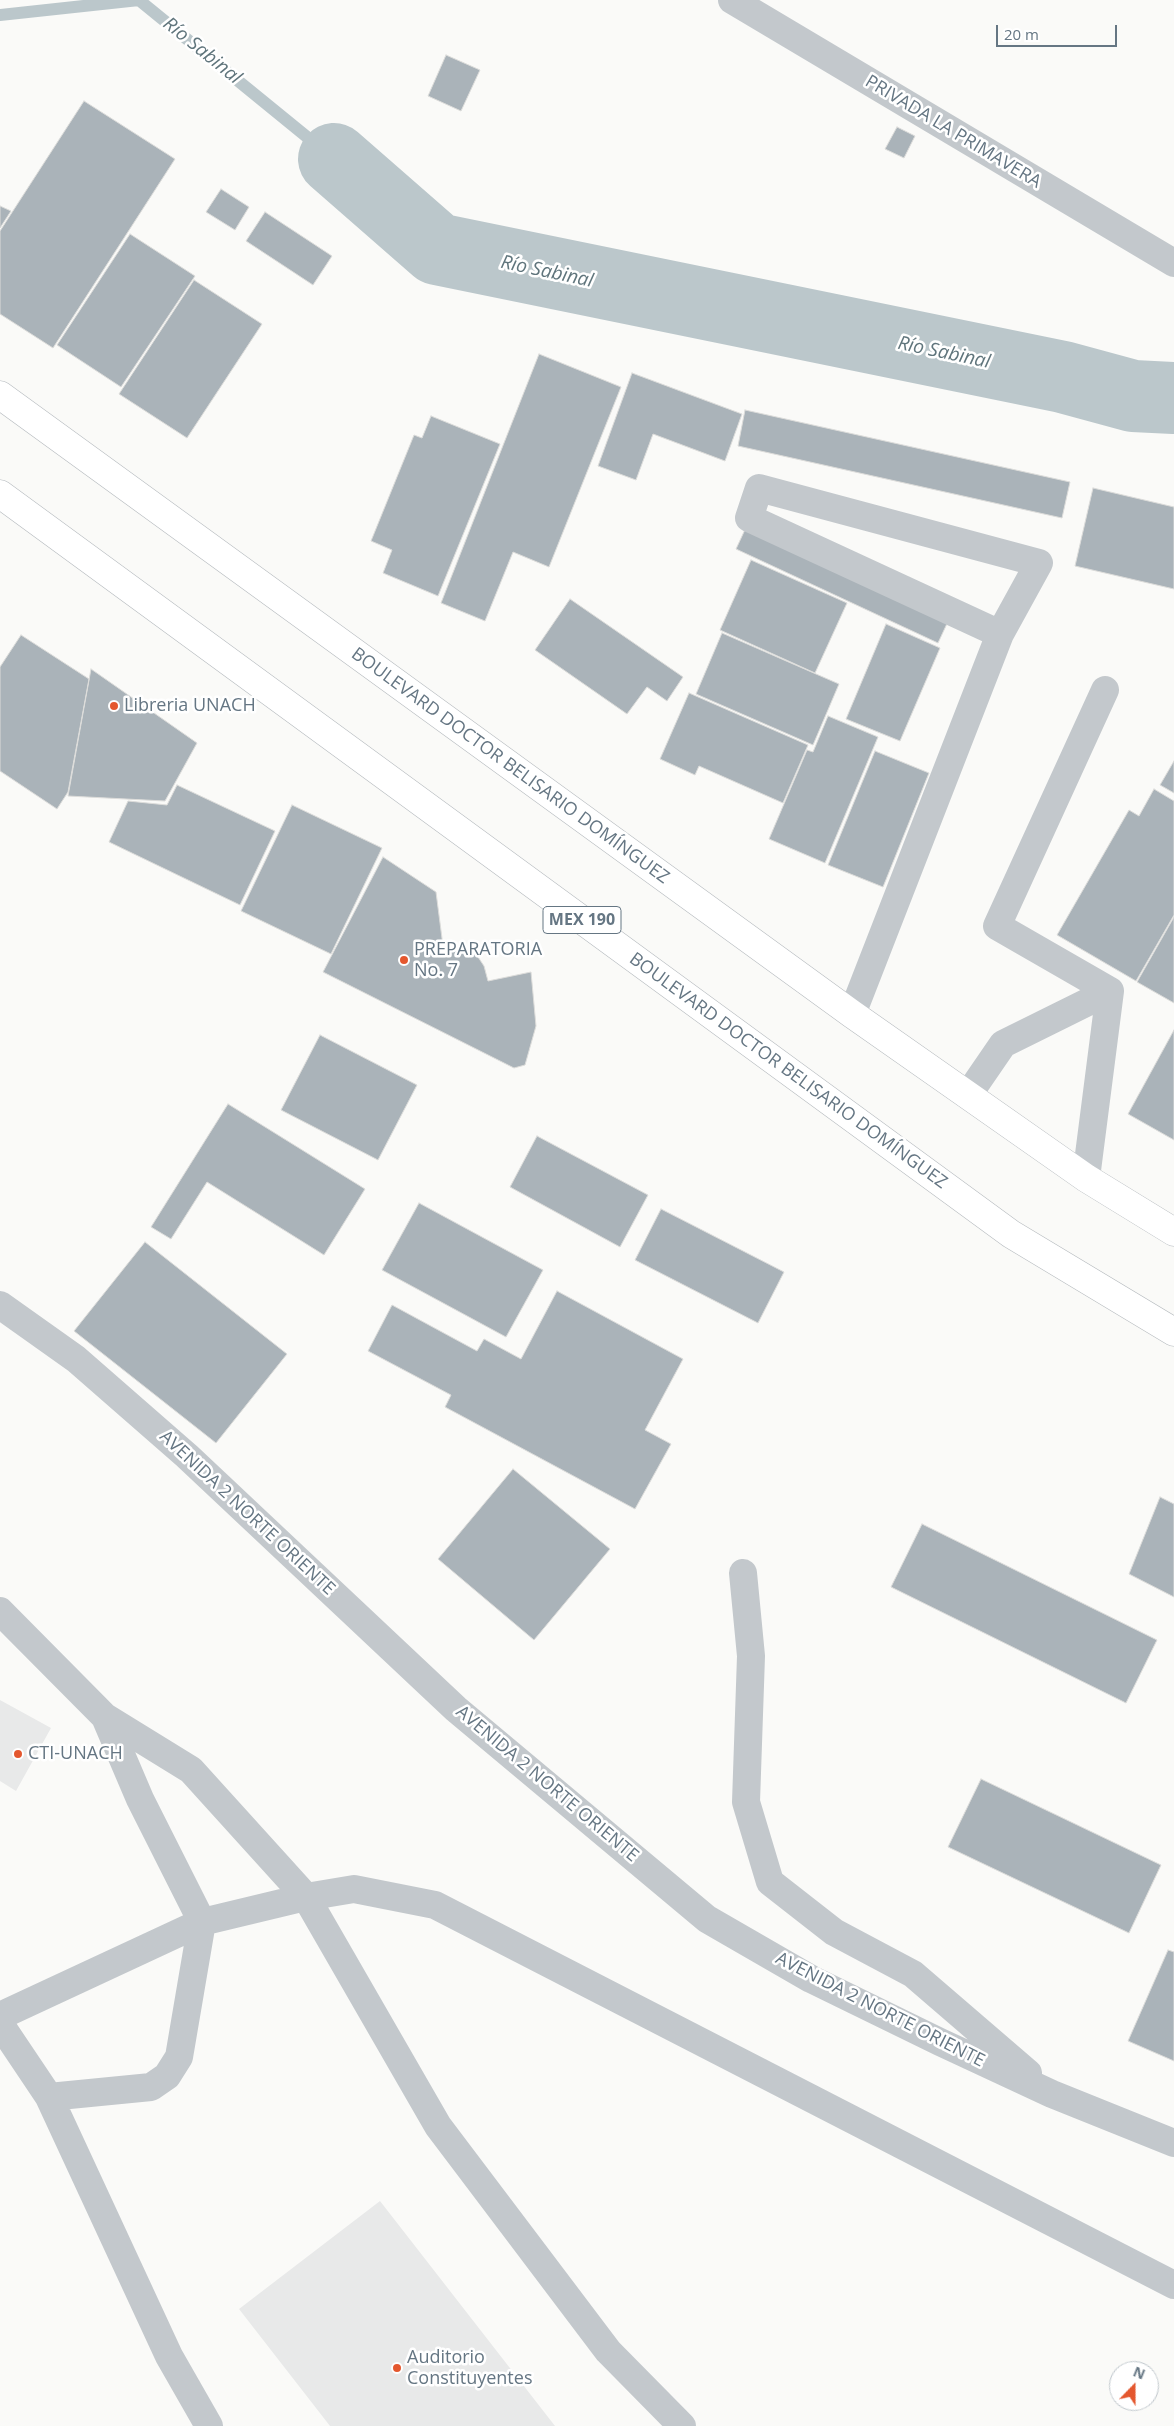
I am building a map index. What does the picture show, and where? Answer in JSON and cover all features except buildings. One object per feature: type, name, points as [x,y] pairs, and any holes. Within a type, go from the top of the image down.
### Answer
[{"type":"main road","name":"BOULEVARD DOCTOR BELISARIO DOMÍNGUEZ","points":[[0,395],[852,1014],[1086,1178],[1174,1232]]},
{"type":"main road","name":"BOULEVARD DOCTOR BELISARIO DOMÍNGUEZ","points":[[0,494],[1011,1234],[1174,1332]]},
{"type":"street","name":"PRIVADA LA PRIMAVERA","points":[[732,0],[1174,263]]},
{"type":"street","points":[[852,1014],[1000,634],[1038,563],[759,488],[750,518],[1000,634]]},
{"type":"street","points":[[1105,690],[997,926],[1110,991]]},
{"type":"street","points":[[968,1095],[1003,1044],[1110,991]]},
{"type":"street","points":[[1086,1178],[1110,991]]},
{"type":"street","name":"AVENIDA 2 NORTE ORIENTE","points":[[0,1305],[76,1359],[187,1456],[456,1708],[707,1919],[810,1979],[1052,2094],[1174,2143]]},
{"type":"street","points":[[743,1573],[751,1656],[746,1802],[770,1882],[834,1932],[913,1974],[1052,2094]]},
{"type":"street","points":[[0,1611],[105,1717],[191,1770],[306,1897],[438,2126],[608,2351],[673,2423]]},
{"type":"street","points":[[49,2097],[151,2087],[167,2076],[179,2057],[202,1922],[140,1798],[105,1717]]},
{"type":"street","points":[[0,2016],[202,1922],[306,1897],[354,1889],[435,1905],[1174,2285]]},
{"type":"street","points":[[0,2024],[49,2097],[169,2356],[209,2426]]},
{"type":"shaded area","name":"CTI-UNACH","points":[[0,1700],[51,1728],[16,1791],[0,1781]]},
{"type":"shaded area","name":"Auditorio Constituyentes","points":[[380,2201],[555,2426],[330,2426],[239,2309]]},
{"type":"waterway","name":"Río Sabinal","points":[[0,15],[139,0],[334,159]]},
{"type":"waterway","name":"Río Sabinal","points":[[334,159],[437,249],[1063,377],[1133,396],[1174,398]]},
{"type":"place","name":"Libreria UNACH","points":[[114,706]]},
{"type":"place","name":"PREPARATORIA No. 7","points":[[404,960]]},
{"type":"place","name":"CTI-UNACH","points":[[18,1754]]},
{"type":"place","name":"Auditorio Constituyentes","points":[[397,2368]]}]
